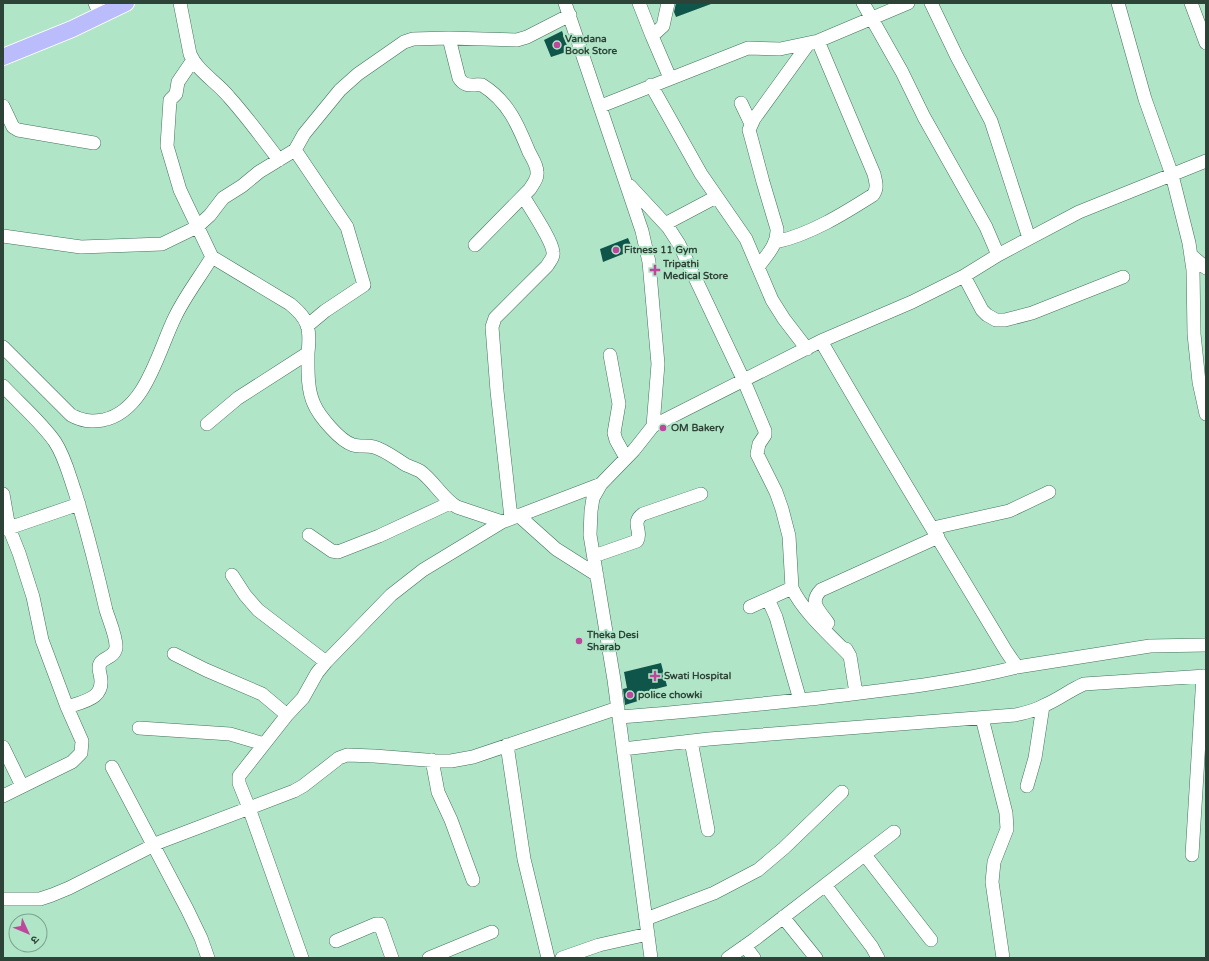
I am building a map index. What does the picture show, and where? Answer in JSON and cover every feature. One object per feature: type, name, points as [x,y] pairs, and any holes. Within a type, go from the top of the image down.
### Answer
[{"type":"main road","points":[[3,57],[72,29],[97,9],[126,3]]},
{"type":"street","points":[[180,3],[190,54],[193,60],[197,66],[231,98],[279,160]]},
{"type":"street","points":[[639,3],[670,78]]},
{"type":"street","points":[[652,36],[663,26],[668,3]]},
{"type":"street","points":[[863,3],[902,72],[924,117],[986,227],[998,255]]},
{"type":"street","points":[[600,106],[748,48],[780,49],[813,42],[908,3]]},
{"type":"street","points":[[931,3],[957,57],[991,121],[1029,238]]},
{"type":"street","points":[[1118,3],[1145,99],[1172,175],[1192,256],[1195,349],[1198,382],[1206,414]]},
{"type":"street","points":[[1191,3],[1202,20],[1206,43]]},
{"type":"street","points":[[3,236],[81,247],[162,244],[197,227],[210,215],[223,198],[242,186],[259,172],[295,150],[304,134],[340,90],[358,74],[408,40],[449,38],[517,40],[527,37],[567,9],[626,181],[642,231],[649,262],[658,364],[653,426]]},
{"type":"street","points":[[449,38],[459,78],[462,83],[466,85],[482,84],[511,113],[535,164],[537,172],[537,177],[524,196],[475,245]]},
{"type":"street","points":[[758,267],[776,242],[778,236],[749,130],[751,124],[813,42]]},
{"type":"street","points":[[776,242],[800,235],[844,213],[876,192],[877,186],[874,174],[813,42]]},
{"type":"street","points":[[193,60],[178,82],[176,94],[170,100],[167,146],[180,190],[212,257],[290,304],[299,311],[307,326],[310,392],[313,404],[324,420],[348,443],[375,447],[419,471],[428,478],[450,503],[457,507],[510,518],[597,575]]},
{"type":"street","points":[[651,85],[701,174],[746,239],[777,308],[807,349]]},
{"type":"street","points":[[741,103],[751,124]]},
{"type":"street","points":[[3,106],[13,127],[18,130],[94,143]]},
{"type":"street","points":[[295,150],[346,227],[364,285],[325,311],[307,326]]},
{"type":"street","points":[[651,958],[618,712],[590,535],[593,498],[601,484],[646,436],[653,426],[821,341],[912,302],[964,276],[998,255],[1079,212],[1206,161]]},
{"type":"street","points":[[626,181],[665,224],[679,244],[744,381],[765,431],[765,435],[759,444],[757,454],[776,492],[782,509],[789,536],[792,588],[798,600],[850,656]]},
{"type":"street","points":[[510,518],[492,326],[495,318],[547,266],[553,257],[550,242],[524,196]]},
{"type":"street","points":[[665,224],[716,197]]},
{"type":"street","points":[[1192,256],[1206,268]]},
{"type":"street","points":[[3,347],[71,415],[84,421],[106,419],[114,416],[129,407],[140,393],[176,316],[212,257]]},
{"type":"street","points":[[964,276],[982,310],[996,320],[1005,320],[1032,313],[1123,277]]},
{"type":"street","points":[[821,341],[874,433],[1017,667]]},
{"type":"street","points":[[207,424],[238,398],[308,353]]},
{"type":"street","points":[[610,355],[620,404],[614,433],[616,440],[626,458]]},
{"type":"street","points":[[3,386],[54,441],[62,455],[79,504],[99,578],[106,611],[116,642],[116,649],[112,655],[101,662],[98,669],[102,687],[99,693],[87,700],[67,707]]},
{"type":"street","points":[[302,958],[239,783],[239,776],[287,715],[304,698],[326,662],[391,595],[407,581],[510,518],[601,484]]},
{"type":"street","points":[[856,694],[850,656],[817,607],[814,601],[816,595],[828,586],[862,572],[935,532],[1009,511],[1049,492]]},
{"type":"street","points":[[3,494],[6,529],[19,552],[33,597],[42,640],[67,707],[82,740],[81,754],[72,762],[3,796]]},
{"type":"street","points":[[594,556],[637,540],[639,533],[636,525],[639,517],[643,514],[701,494]]},
{"type":"street","points":[[309,535],[332,551],[338,552],[379,536],[450,503]]},
{"type":"street","points":[[6,529],[79,504]]},
{"type":"street","points":[[232,575],[245,595],[258,610],[326,662]]},
{"type":"street","points":[[750,607],[792,588]]},
{"type":"street","points":[[768,599],[776,617],[800,700]]},
{"type":"street","points":[[3,899],[40,899],[69,888],[153,845],[294,791],[303,786],[339,758],[347,755],[451,761],[473,757],[507,745],[618,712],[683,712],[856,694],[980,677],[1017,667],[1150,646],[1206,645]]},
{"type":"street","points":[[174,654],[206,670],[262,694],[287,715]]},
{"type":"street","points":[[623,750],[691,741],[1015,715],[1030,712],[1073,688],[1084,684],[1204,676],[1202,741],[1192,855]]},
{"type":"street","points":[[1027,786],[1035,758],[1043,706]]},
{"type":"street","points":[[982,718],[1007,822],[1007,829],[994,862],[992,882],[1003,958]]},
{"type":"street","points":[[139,728],[230,734],[264,744]]},
{"type":"street","points":[[691,741],[708,830]]},
{"type":"street","points":[[507,745],[524,859],[548,958]]},
{"type":"street","points":[[3,747],[22,786]]},
{"type":"street","points":[[432,760],[438,792],[451,820],[473,880]]},
{"type":"street","points":[[112,766],[191,916],[208,958]]},
{"type":"street","points":[[646,918],[714,893],[758,870],[784,848],[842,792]]},
{"type":"street","points":[[728,958],[746,946],[894,832]]},
{"type":"street","points":[[865,855],[931,940]]},
{"type":"street","points":[[825,886],[872,947],[878,958]]},
{"type":"street","points":[[783,917],[816,958]]},
{"type":"street","points":[[336,941],[376,924],[380,924],[392,958]]},
{"type":"street","points":[[429,958],[492,932]]},
{"type":"street","points":[[562,958],[585,954],[648,934]]},
{"type":"street","points":[[746,946],[754,958]]},
{"type":"building","points":[[676,3],[711,4],[676,17],[674,12]]},
{"type":"building","name":"Vandana Book Store","points":[[562,31],[569,51],[551,57],[544,40]]},
{"type":"building","name":"Fitness 11 Gym","points":[[628,238],[633,250],[603,262],[600,249]]},
{"type":"building","points":[[661,663],[667,686],[637,694],[638,701],[625,705],[623,689],[627,688],[624,672]]},
{"type":"place","name":"Vandana Book Store","points":[[557,45]]},
{"type":"place","name":"Fitness 11 Gym","points":[[616,250]]},
{"type":"place","name":"Tripathi Medical Store","points":[[655,270]]},
{"type":"place","name":"OM Bakery","points":[[663,428]]},
{"type":"place","name":"Theka Desi Sharab","points":[[579,641]]},
{"type":"place","name":"Swati Hospital","points":[[655,676]]},
{"type":"place","name":"police chowki","points":[[630,695]]}]
